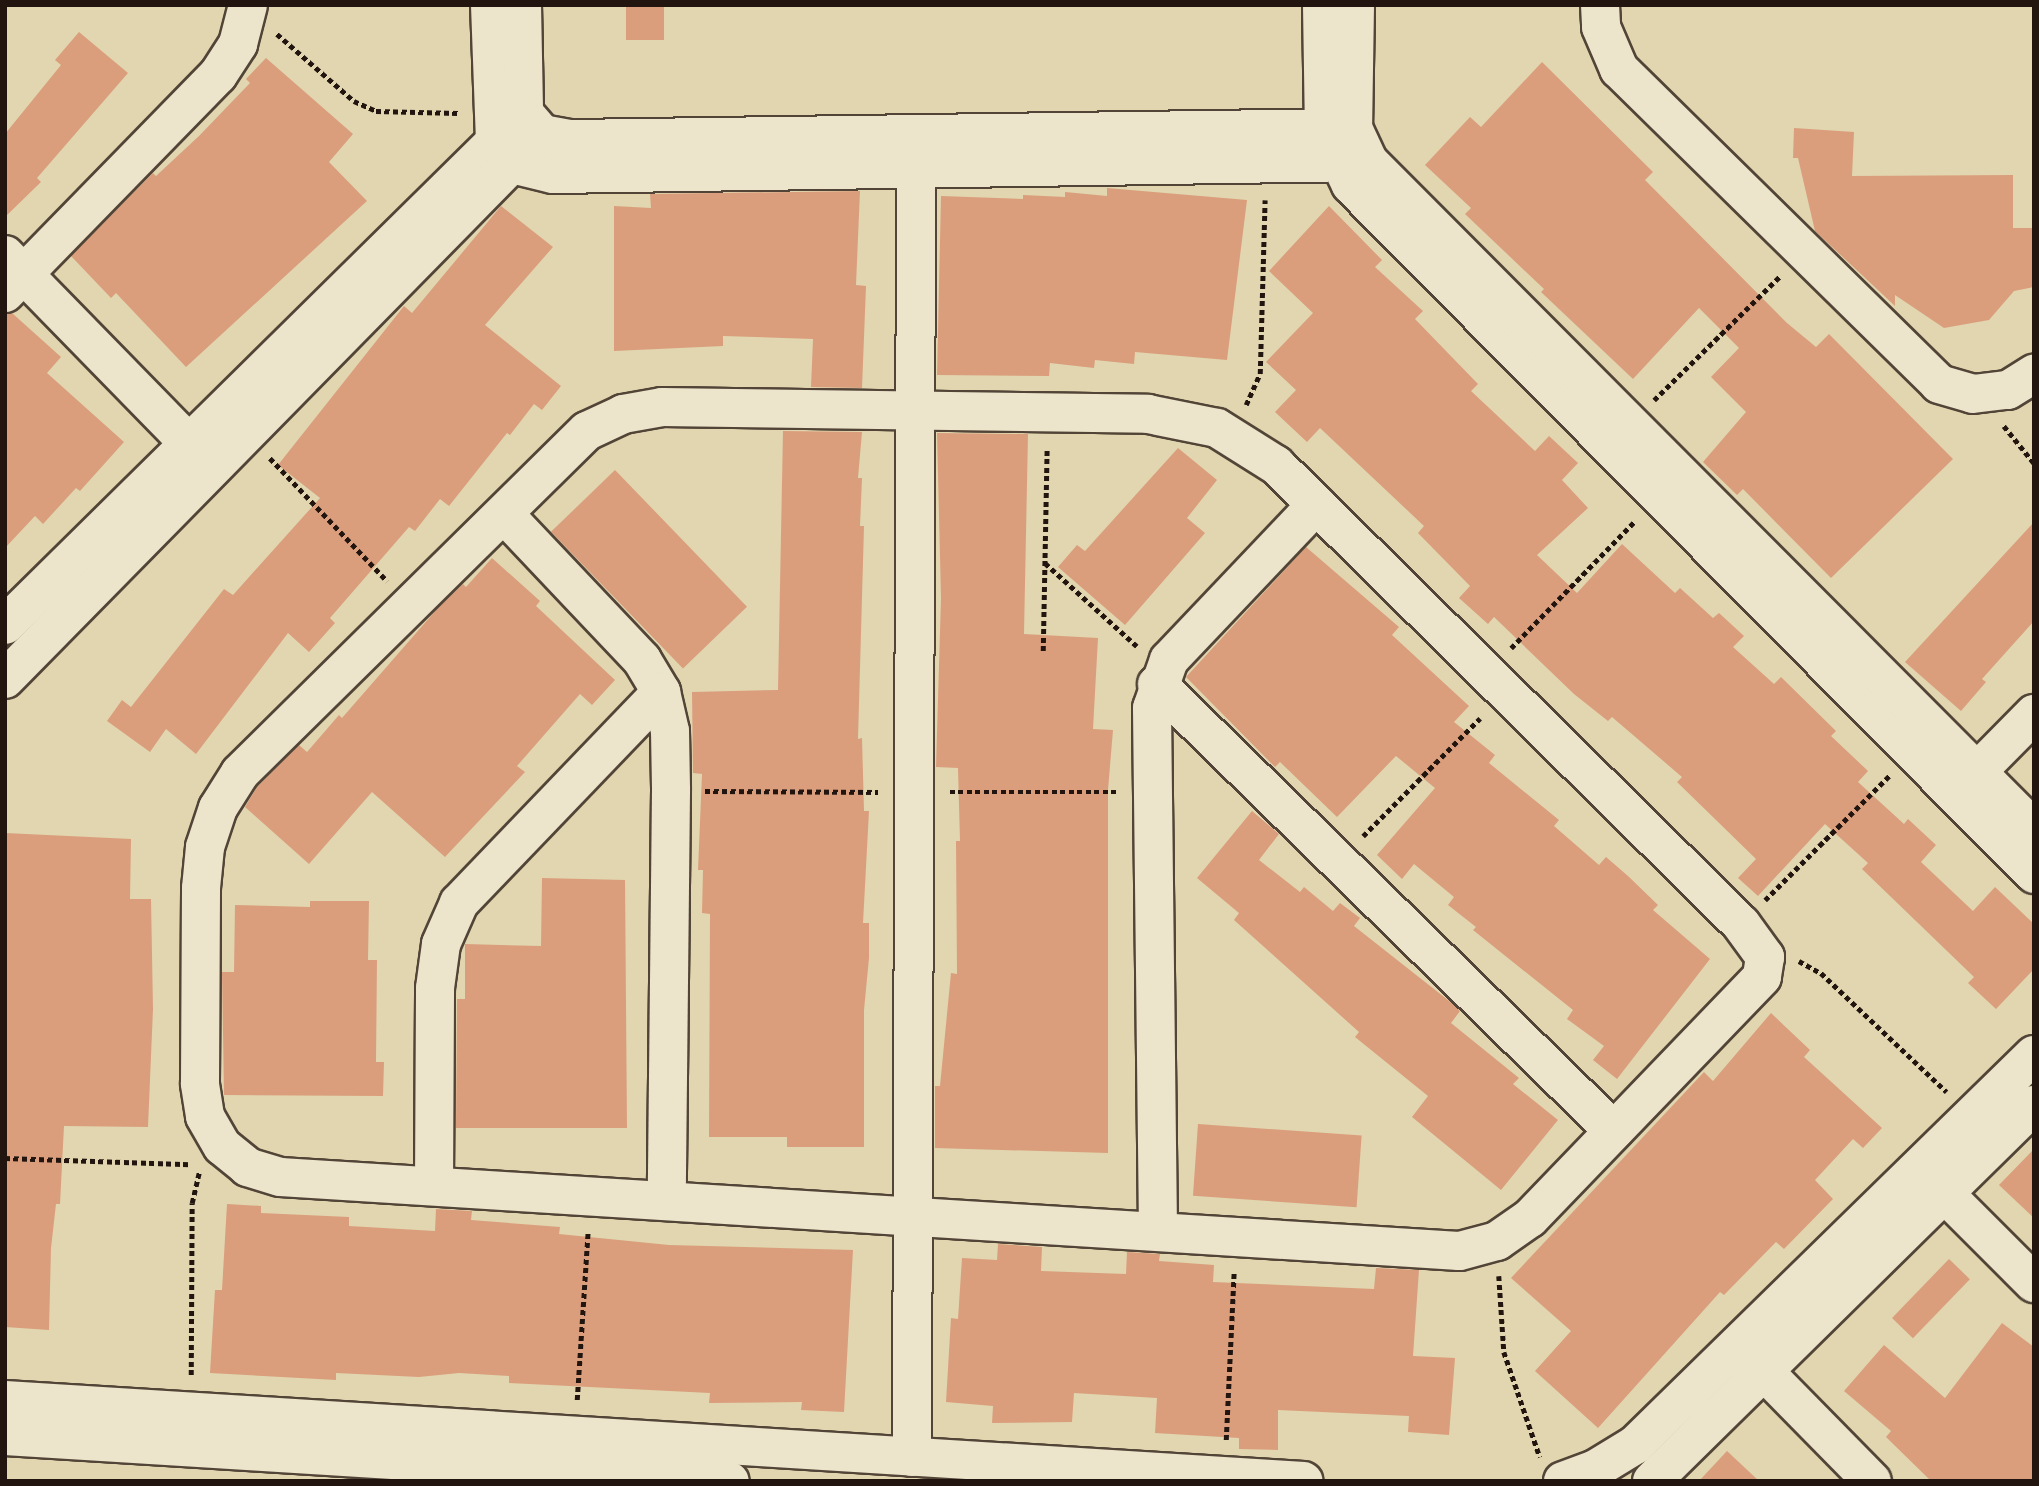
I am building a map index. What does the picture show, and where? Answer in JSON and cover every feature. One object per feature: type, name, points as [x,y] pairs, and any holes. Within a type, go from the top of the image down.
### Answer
[{"type":"street","points":[[490,5],[513,133],[553,174],[1266,164],[1346,145]]},
{"type":"street","points":[[5,625],[200,454],[245,432],[513,133],[522,5]]},
{"type":"street","points":[[1322,5],[1351,186],[1913,753],[1966,783],[2034,829]]},
{"type":"street","points":[[1346,145],[1355,5]]},
{"type":"street","points":[[1600,5],[1601,27],[1619,69],[1803,254],[1939,384],[1973,394],[1993,392],[2008,390],[2034,374]]},
{"type":"street","points":[[200,454],[12,274],[218,75],[238,44],[248,7]]},
{"type":"street","points":[[513,133],[570,139],[1346,145],[1629,425],[1966,783],[2034,874]]},
{"type":"street","points":[[5,679],[200,454],[513,133]]},
{"type":"street","points":[[912,1457],[916,169]]},
{"type":"street","points":[[662,407],[1171,416],[1229,433],[1276,465],[1741,924],[1765,957],[1762,977],[1530,1218],[1497,1241],[1459,1251],[280,1177],[248,1167],[222,1146],[205,1116],[200,1083],[201,888],[205,847],[218,808],[240,773],[587,431],[623,414],[662,407]]},
{"type":"street","points":[[1157,1230],[1152,733],[1161,677],[1187,639],[1316,505]]},
{"type":"street","points":[[504,514],[642,660],[661,692],[670,731],[671,791],[667,1200]]},
{"type":"street","points":[[1161,677],[1339,861],[1614,1131]]},
{"type":"street","points":[[434,1186],[435,988],[441,944],[459,903],[661,692]]},
{"type":"street","points":[[1966,783],[2034,714]]},
{"type":"street","points":[[1553,1474],[1594,1470],[1635,1446],[2034,1055]]},
{"type":"street","points":[[1652,1481],[1765,1373],[2034,1105]]},
{"type":"street","points":[[1945,1194],[2034,1283]]},
{"type":"street","points":[[1739,1345],[1872,1481]]},
{"type":"street","points":[[5,1400],[1303,1481]]},
{"type":"street","points":[[5,1436],[730,1481]]},
{"type":"path","points":[[248,7],[354,101],[376,111],[513,133]]},
{"type":"path","points":[[1229,433],[1255,391],[1259,374],[1266,164]]},
{"type":"path","points":[[1629,425],[1803,254]]},
{"type":"path","points":[[1993,392],[2000,420],[2034,463]]},
{"type":"path","points":[[1043,651],[1047,412]]},
{"type":"path","points":[[245,432],[410,604]]},
{"type":"path","points":[[1339,861],[1659,496]]},
{"type":"path","points":[[1045,562],[1161,677]]},
{"type":"path","points":[[1741,924],[1913,753]]},
{"type":"path","points":[[1765,957],[1803,962],[1821,973],[1973,1116]]},
{"type":"path","points":[[5,1158],[205,1164],[192,1203],[190,1411]]},
{"type":"path","points":[[574,1436],[590,1195]]},
{"type":"path","points":[[1224,1476],[1236,1236]]},
{"type":"path","points":[[1497,1241],[1504,1352],[1553,1474]]},
{"type":"building","points":[[626,5],[664,5],[664,40],[626,40]]},
{"type":"building","points":[[79,32],[128,73],[37,178],[41,182],[5,217],[5,134],[61,65],[55,60]]},
{"type":"building","points":[[266,58],[353,134],[329,162],[367,201],[186,367],[116,293],[111,298],[71,256],[153,173],[156,176],[199,136],[250,83],[246,79]]},
{"type":"building","points":[[1542,62],[1653,172],[1645,180],[1787,323],[1816,347],[1829,334],[1953,459],[1831,578],[1743,489],[1737,495],[1703,462],[1746,412],[1711,377],[1739,348],[1699,308],[1633,379],[1541,292],[1544,289],[1465,214],[1471,208],[1425,165],[1470,117],[1481,127]]},
{"type":"building","points":[[1794,128],[1854,132],[1852,176],[2013,175],[2013,228],[2034,228],[2034,287],[2014,291],[1989,320],[1944,328],[1895,295],[1895,306],[1815,231],[1798,158],[1793,158]]},
{"type":"building","points":[[1107,188],[1247,200],[1227,360],[1135,352],[1134,364],[1095,360],[1094,368],[1050,363],[1049,376],[937,375],[941,196],[1023,199],[1023,195],[1065,197],[1065,192],[1107,196]]},
{"type":"building","points":[[860,191],[856,285],[866,286],[862,388],[811,387],[813,339],[723,336],[723,346],[614,351],[614,206],[651,208],[650,194]]},
{"type":"building","points":[[501,206],[553,247],[485,325],[561,386],[542,410],[534,404],[510,435],[507,433],[449,506],[440,499],[415,531],[409,527],[330,618],[335,623],[309,652],[288,633],[196,754],[166,729],[150,752],[107,721],[122,700],[131,707],[224,589],[233,595],[320,498],[278,465],[404,306],[412,313]]},
{"type":"building","points":[[1329,206],[1382,260],[1375,267],[1423,311],[1415,319],[1478,384],[1471,391],[1535,451],[1549,436],[1578,463],[1562,480],[1588,508],[1537,555],[1577,593],[1622,544],[1675,593],[1680,588],[1713,618],[1719,613],[1744,636],[1733,647],[1774,684],[1781,677],[1836,731],[1831,736],[1868,771],[1858,782],[1904,824],[1908,819],[1936,845],[1921,862],[1973,911],[1995,887],[2034,924],[2034,969],[1996,1009],[1968,983],[1974,977],[1862,869],[1868,863],[1825,824],[1758,896],[1738,878],[1756,859],[1677,782],[1682,777],[1612,717],[1608,721],[1574,694],[1494,617],[1488,624],[1459,598],[1470,586],[1418,533],[1424,526],[1320,428],[1307,442],[1275,412],[1296,390],[1266,362],[1313,313],[1269,271]]},
{"type":"building","points":[[12,313],[61,357],[47,373],[124,442],[80,491],[76,488],[43,524],[35,516],[5,548],[5,314]]},
{"type":"building","points":[[783,431],[862,432],[858,478],[862,478],[860,526],[864,526],[858,739],[862,738],[864,811],[869,811],[863,923],[869,923],[864,1010],[864,1147],[787,1147],[787,1137],[709,1137],[710,914],[702,913],[703,870],[698,870],[702,774],[693,773],[692,692],[778,690]]},
{"type":"building","points":[[937,433],[1028,434],[1024,634],[1098,638],[1093,729],[1113,730],[1108,790],[1108,1153],[935,1148],[935,1086],[940,1086],[951,973],[957,974],[956,841],[960,841],[958,768],[936,767],[941,598]]},
{"type":"building","points":[[1178,448],[1217,480],[1187,518],[1205,533],[1125,625],[1058,567],[1077,545],[1085,551]]},
{"type":"building","points":[[615,470],[747,607],[683,668],[551,532]]},
{"type":"building","points":[[2034,522],[2034,621],[1982,679],[1986,682],[1961,711],[1905,662]]},
{"type":"building","points":[[1306,547],[1399,627],[1392,635],[1469,706],[1454,722],[1495,755],[1489,763],[1559,820],[1554,826],[1599,865],[1606,857],[1628,876],[1658,905],[1653,910],[1710,959],[1617,1079],[1593,1060],[1604,1046],[1567,1019],[1573,1010],[1473,930],[1476,927],[1448,905],[1454,897],[1414,864],[1402,879],[1377,855],[1435,788],[1396,756],[1337,817],[1280,762],[1275,767],[1186,677]]},
{"type":"building","points":[[492,558],[540,601],[536,606],[615,680],[592,705],[580,694],[517,766],[525,772],[445,857],[372,792],[309,864],[245,807],[257,787],[299,745],[307,752],[339,715],[342,718],[437,609],[463,584],[466,587]]},
{"type":"building","points":[[1252,811],[1279,834],[1259,860],[1300,892],[1304,887],[1333,911],[1340,903],[1360,918],[1354,926],[1453,1004],[1460,1011],[1451,1023],[1519,1078],[1513,1084],[1558,1120],[1501,1190],[1412,1117],[1428,1096],[1355,1037],[1359,1032],[1234,920],[1239,913],[1197,878]]},
{"type":"building","points":[[5,833],[131,839],[130,899],[151,899],[153,1009],[148,1127],[64,1126],[60,1204],[56,1204],[51,1248],[49,1330],[5,1327]]},
{"type":"building","points":[[542,878],[625,880],[627,1128],[456,1128],[457,999],[465,999],[465,944],[541,946]]},
{"type":"building","points":[[310,901],[369,901],[368,960],[377,960],[376,1062],[384,1062],[383,1096],[224,1095],[222,972],[234,972],[235,905],[310,907]]},
{"type":"building","points":[[1771,1013],[1810,1050],[1804,1057],[1882,1128],[1863,1148],[1853,1139],[1815,1180],[1833,1199],[1784,1249],[1776,1242],[1724,1295],[1720,1292],[1598,1428],[1535,1371],[1571,1331],[1511,1278],[1704,1072],[1713,1081]]},
{"type":"building","points":[[1198,1124],[1362,1135],[1357,1207],[1193,1196]]},
{"type":"building","points":[[2034,1149],[2034,1218],[1999,1185]]},
{"type":"building","points":[[227,1204],[261,1206],[261,1213],[349,1217],[349,1226],[435,1231],[436,1209],[472,1211],[471,1220],[560,1227],[559,1234],[669,1245],[853,1250],[844,1412],[801,1410],[802,1402],[709,1403],[710,1393],[509,1383],[509,1376],[459,1373],[419,1377],[336,1373],[336,1380],[210,1373],[215,1290],[222,1290]]},
{"type":"building","points":[[998,1244],[1042,1247],[1041,1271],[1126,1274],[1127,1252],[1160,1254],[1159,1261],[1214,1265],[1213,1282],[1374,1289],[1376,1268],[1419,1270],[1413,1356],[1455,1358],[1449,1435],[1408,1432],[1409,1416],[1278,1410],[1278,1450],[1239,1449],[1239,1438],[1155,1433],[1157,1398],[1074,1393],[1072,1422],[992,1423],[993,1406],[946,1402],[951,1318],[958,1319],[962,1258],[997,1260]]},
{"type":"building","points":[[1949,1259],[1970,1279],[1913,1338],[1892,1318]]},
{"type":"building","points":[[2002,1323],[2034,1347],[2034,1481],[1931,1481],[1886,1437],[1891,1431],[1844,1391],[1884,1345],[1945,1398]]},
{"type":"building","points":[[1727,1451],[1759,1481],[1699,1481]]}]
